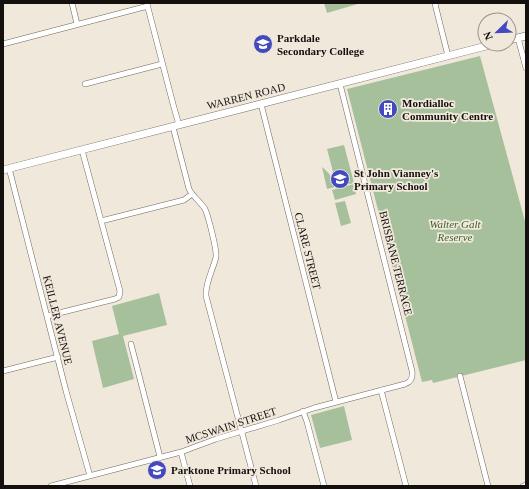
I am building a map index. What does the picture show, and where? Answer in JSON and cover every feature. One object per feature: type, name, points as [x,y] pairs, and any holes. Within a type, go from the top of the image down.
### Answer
[{"type":"street","points":[[72,3],[77,24]]},
{"type":"street","points":[[435,3],[448,56]]},
{"type":"street","points":[[3,44],[147,5],[173,104],[189,189],[206,210],[216,248],[216,256],[206,291],[206,296],[256,486]]},
{"type":"street","points":[[526,36],[518,38],[526,68]]},
{"type":"street","name":"WARREN ROAD","points":[[6,169],[477,48]]},
{"type":"street","points":[[85,84],[162,64]]},
{"type":"street","name":"BRISBANE TERRACE","points":[[340,84],[413,377]]},
{"type":"street","name":"CLARE STREET","points":[[261,104],[336,402]]},
{"type":"street","points":[[47,316],[119,297],[120,290],[82,150]]},
{"type":"street","name":"KEILLER AVENUE","points":[[6,169],[90,476]]},
{"type":"street","points":[[101,221],[184,200],[192,194]]},
{"type":"street","points":[[131,344],[160,458]]},
{"type":"street","points":[[3,371],[58,357]]},
{"type":"street","points":[[460,376],[488,486]]},
{"type":"street","name":"MCSWAIN STREET","points":[[51,486],[60,485],[181,452],[303,411],[408,383],[413,377]]},
{"type":"street","points":[[381,390],[406,486]]},
{"type":"street","points":[[303,411],[324,486]]},
{"type":"street","points":[[181,452],[190,486]]},
{"type":"green space","points":[[324,3],[361,3],[327,13]]},
{"type":"green space","name":"Walter Galt Reserve","points":[[480,56],[526,225],[526,360],[433,383],[432,380],[422,382],[347,89]]},
{"type":"green space","points":[[344,145],[354,183],[337,187],[327,149]]},
{"type":"green space","points":[[322,167],[327,171],[335,187],[327,189]]},
{"type":"green space","points":[[354,184],[356,194],[335,200],[332,190]]},
{"type":"green space","points":[[345,201],[351,223],[341,226],[335,203]]},
{"type":"green space","points":[[159,293],[167,325],[123,336],[134,379],[103,388],[92,341],[119,334],[112,306]]},
{"type":"green space","points":[[344,406],[352,440],[320,448],[311,415]]},
{"type":"place","name":"Parkdale Secondary College","points":[[263,44]]},
{"type":"place","name":"Mordialloc Community Centre","points":[[388,109]]},
{"type":"place","name":"St John Vianney's Primary School","points":[[340,179]]},
{"type":"place","name":"Parktone Primary School","points":[[157,470]]}]
